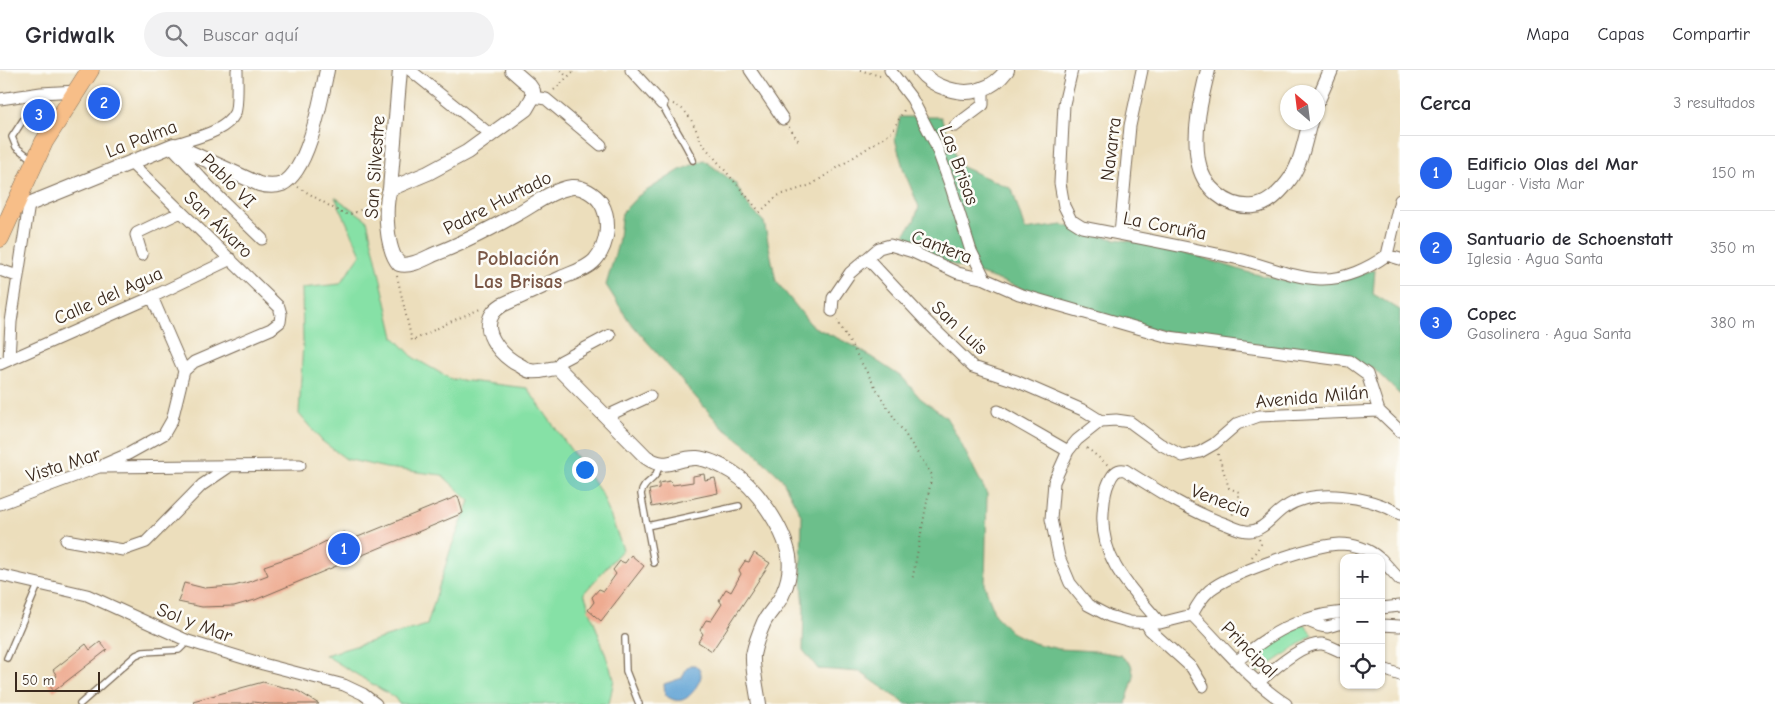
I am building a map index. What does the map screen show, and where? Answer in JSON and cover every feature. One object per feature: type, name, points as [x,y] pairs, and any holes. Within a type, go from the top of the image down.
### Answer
[{"type":"main road","points":[[0,238],[22,202],[35,162],[44,142],[90,70]]},
{"type":"street","name":"La Palma","points":[[22,202],[218,129],[229,121],[235,112],[237,70]]},
{"type":"street","points":[[172,146],[259,184],[273,186],[287,180],[298,168],[308,145],[327,70]]},
{"type":"street","name":"San Silvestre","points":[[399,264],[389,237],[386,206],[400,70]]},
{"type":"street","points":[[410,70],[491,135]]},
{"type":"street","points":[[512,70],[540,98],[601,145]]},
{"type":"street","points":[[631,70],[662,104]]},
{"type":"street","points":[[750,70],[783,119]]},
{"type":"street","name":"Las Brisas","points":[[890,70],[912,98],[934,143],[951,187],[971,251],[985,279]]},
{"type":"street","points":[[918,70],[926,78],[946,88],[965,92],[983,89],[1000,78],[1007,70]]},
{"type":"street","name":"La Coruña","points":[[1072,70],[1064,104],[1060,150],[1060,183],[1064,206],[1071,220],[1082,228],[1187,246],[1321,279],[1345,276],[1372,266],[1387,256]]},
{"type":"street","name":"Navarra","points":[[1120,234],[1130,126],[1142,70]]},
{"type":"street","points":[[1208,70],[1198,115],[1198,161],[1202,176],[1212,190],[1225,201],[1240,206],[1255,206],[1267,202],[1280,191],[1296,168],[1308,130]]},
{"type":"street","points":[[1324,85],[1331,70]]},
{"type":"street","points":[[955,126],[983,105],[983,89]]},
{"type":"street","points":[[0,98],[77,91]]},
{"type":"street","points":[[388,193],[467,152],[540,98]]},
{"type":"street","name":"Pablo VI","points":[[172,146],[221,199],[262,239]]},
{"type":"street","name":"San Álvaro","points":[[130,162],[279,307],[281,314],[280,322],[271,329],[194,362],[184,371]]},
{"type":"street","name":"Padre Hurtado","points":[[399,264],[416,263],[449,249],[564,188],[576,187],[590,192],[601,203],[608,223],[604,245],[594,261],[502,305],[493,313]]},
{"type":"street","points":[[1400,200],[1387,256],[1400,259]]},
{"type":"street","points":[[0,217],[22,202]]},
{"type":"street","points":[[4,362],[17,276],[22,202]]},
{"type":"street","points":[[142,255],[137,233],[181,212]]},
{"type":"street","name":"Cantera","points":[[832,311],[833,298],[850,273],[878,248],[890,246],[913,252],[958,273],[985,279]]},
{"type":"street","name":"San Luis","points":[[867,258],[925,320],[973,367],[1016,381],[1085,411],[1101,421]]},
{"type":"street","name":"Calle del Agua","points":[[4,362],[232,260]]},
{"type":"street","points":[[0,270],[17,276]]},
{"type":"street","name":"Avenida Milán","points":[[985,279],[1019,294],[1169,337],[1349,361],[1367,374],[1379,410],[1260,416],[1237,424],[1214,444],[1200,452],[1184,456],[1160,444],[1130,422],[1116,420],[1101,421]]},
{"type":"street","points":[[99,467],[128,454],[164,434],[172,420],[184,371],[152,297]]},
{"type":"street","points":[[493,313],[490,321],[493,340],[510,361],[531,372],[558,368]]},
{"type":"street","points":[[558,368],[561,361],[610,335]]},
{"type":"street","points":[[558,368],[646,457],[659,464],[698,458],[719,465],[734,473],[766,507],[785,543],[789,557],[789,575],[783,594],[764,622],[753,655],[759,704]]},
{"type":"street","points":[[607,416],[650,396]]},
{"type":"street","points":[[1379,410],[1400,432]]},
{"type":"street","points":[[998,411],[1068,451]]},
{"type":"street","points":[[1101,421],[1077,440],[1068,451],[1054,482],[1051,519],[1059,557],[1070,583],[1088,605],[1109,616],[1130,622],[1160,623],[1192,615],[1200,600],[1211,589],[1241,573],[1309,551],[1339,544],[1353,545],[1372,554]]},
{"type":"street","points":[[198,465],[202,484]]},
{"type":"street","name":"Vista Mar","points":[[0,504],[99,467],[300,465]]},
{"type":"street","points":[[66,540],[123,550],[135,547],[146,542],[202,484],[230,466]]},
{"type":"street","points":[[1116,470],[1104,495],[1102,528],[1107,550],[1118,571],[1160,623]]},
{"type":"street","name":"Venecia","points":[[1116,470],[1125,470],[1168,498],[1210,519],[1243,531],[1256,530],[1286,506],[1315,497],[1351,498],[1388,507],[1400,514]]},
{"type":"street","points":[[1385,564],[1400,580]]},
{"type":"street","name":"Sol y Mar","points":[[0,575],[87,595],[188,641],[263,664],[344,685],[363,694],[376,704]]},
{"type":"street","points":[[1385,608],[1400,606]]},
{"type":"street","points":[[1237,661],[1263,640],[1289,625],[1328,613],[1340,612]]},
{"type":"street","name":"Principal","points":[[1192,615],[1258,683],[1286,704]]},
{"type":"street","points":[[1306,620],[1313,624],[1327,627],[1336,623],[1340,624]]},
{"type":"street","points":[[1146,622],[1150,630],[1192,668],[1203,686]]},
{"type":"street","points":[[1385,625],[1400,626]]},
{"type":"street","points":[[1258,683],[1274,667],[1306,648],[1323,644],[1340,651]]},
{"type":"street","points":[[1385,669],[1400,675]]},
{"type":"lane","points":[[35,162],[16,147],[12,137],[41,93]]},
{"type":"lane","points":[[662,104],[684,140],[693,160]]},
{"type":"lane","points":[[654,563],[641,494],[642,488],[655,478],[658,473],[659,464]]},
{"type":"lane","points":[[647,526],[739,506]]},
{"type":"lane","points":[[8,658],[38,585]]},
{"type":"lane","points":[[625,638],[626,671],[639,704]]},
{"type":"lane","points":[[80,704],[136,655],[143,652],[179,650],[188,641]]},
{"type":"path","points":[[561,70],[567,77]]},
{"type":"path","points":[[540,98],[575,70]]},
{"type":"path","points":[[662,104],[675,104],[685,110],[696,128],[701,142],[760,212],[777,196],[811,186],[892,132]]},
{"type":"path","points":[[783,119],[800,143]]},
{"type":"path","points":[[287,180],[343,214],[352,214],[388,193]]},
{"type":"path","points":[[399,264],[396,277],[412,341],[452,321],[484,308],[493,313]]},
{"type":"path","points":[[832,311],[886,404],[932,475],[912,580]]},
{"type":"path","points":[[1077,440],[1116,470]]},
{"type":"path","points":[[1210,519],[1233,515],[1239,505],[1240,492],[1229,488],[1214,444]]},
{"type":"path","points":[[1241,573],[1261,544],[1256,530]]},
{"type":"green space","points":[[900,117],[941,117],[960,166],[1012,189],[1025,230],[1063,225],[1110,238],[1172,248],[1247,272],[1286,281],[1327,280],[1375,270],[1373,294],[1400,310],[1400,395],[1373,368],[1333,355],[1172,333],[1111,320],[918,253],[905,233],[914,221],[919,207],[904,171],[895,139]]},
{"type":"green space","points":[[704,160],[735,183],[750,208],[764,222],[776,281],[812,326],[856,347],[903,378],[920,398],[946,417],[987,494],[985,586],[995,615],[1011,632],[1033,643],[1059,649],[1095,651],[1120,655],[1131,664],[1134,677],[1127,704],[906,704],[860,672],[818,669],[803,650],[802,517],[782,479],[750,448],[721,426],[629,321],[606,285],[618,244],[622,213],[638,196],[680,170]]},
{"type":"green space","points":[[335,197],[367,220],[394,337],[414,358],[451,379],[527,388],[602,494],[623,549],[584,593],[614,679],[609,704],[399,704],[395,698],[325,655],[427,625],[451,548],[470,501],[442,475],[386,468],[346,459],[322,441],[299,414],[303,342],[302,288],[340,284],[361,254]]},
{"type":"green space","points":[[1304,623],[1313,635],[1258,673],[1248,659]]},
{"type":"water","points":[[691,665],[695,665],[700,670],[701,675],[692,693],[681,700],[673,700],[665,695],[664,684],[682,678],[686,669]]},
{"type":"building","points":[[704,474],[705,480],[715,478],[718,493],[652,507],[649,490],[659,488],[659,483],[670,481],[673,485],[693,482],[693,476]]},
{"type":"building","points":[[458,496],[463,513],[255,600],[234,606],[202,607],[178,602],[184,583],[204,588],[234,586],[252,581],[268,575],[264,566],[305,552],[344,532],[348,541]]},
{"type":"building","points":[[754,553],[770,563],[712,651],[698,642],[703,634],[700,630],[706,620],[711,621],[722,604],[719,600],[726,589],[731,592],[741,574],[739,570],[745,561],[749,562]]},
{"type":"building","points":[[631,555],[644,566],[601,621],[588,610],[594,602],[592,597],[599,589],[604,591],[616,574],[613,570],[620,561],[625,563]]},
{"type":"building","points":[[100,642],[107,650],[54,691],[48,684],[57,676],[53,670],[86,644],[90,650]]},
{"type":"building","points":[[263,682],[298,691],[319,704],[269,704],[253,702],[246,704],[194,704],[193,701]]},
{"type":"place","name":"Santuario de Schoenstatt","points":[[104,103]]},
{"type":"place","name":"Copec","points":[[39,115]]},
{"type":"place","name":"Edificio Olas del Mar","points":[[344,549]]},
{"type":"district","name":"Población Las Brisas","points":[[518,270]]}]
